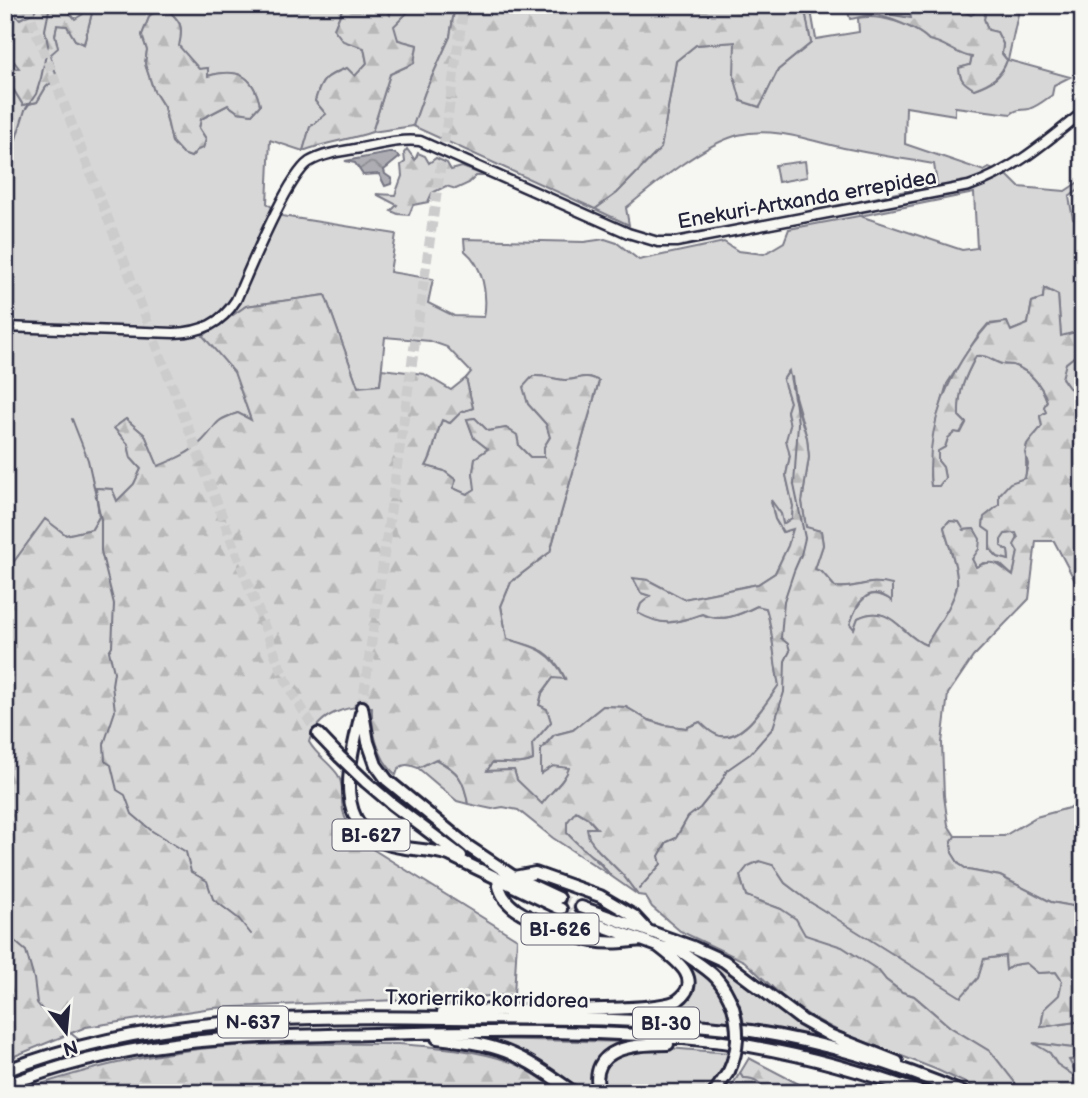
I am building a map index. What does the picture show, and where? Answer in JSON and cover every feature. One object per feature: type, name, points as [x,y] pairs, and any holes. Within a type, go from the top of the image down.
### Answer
[{"type":"highway","name":"BI-627","points":[[498,880],[436,851],[386,844],[362,828],[353,816],[349,799],[351,767],[362,707],[368,742],[376,765],[387,780],[469,847],[514,877]]},
{"type":"highway","name":"BI-626","points":[[318,734],[366,782],[459,855],[498,880],[561,909]]},
{"type":"highway","name":"BI-626","points":[[459,855],[559,898]]},
{"type":"highway","name":"BI-626","points":[[514,877],[535,873],[600,896],[634,916],[645,936]]},
{"type":"highway","name":"BI-626","points":[[498,880],[499,893],[527,917],[591,940],[617,943],[645,936]]},
{"type":"highway","name":"BI-626","points":[[581,907],[661,942]]},
{"type":"highway","name":"BI-626","points":[[583,919],[645,936]]},
{"type":"highway","points":[[661,942],[710,970],[728,993],[733,1007],[737,1021],[737,1047],[729,1071],[714,1093]]},
{"type":"highway","points":[[401,1017],[453,1011],[668,1004],[684,993],[688,977],[680,963],[661,942]]},
{"type":"highway","points":[[661,942],[724,961],[802,1020],[829,1035],[892,1059],[924,1076]]},
{"type":"highway","name":"Txorierriko korridorea","points":[[5,1071],[94,1043],[166,1029],[240,1022],[401,1017],[605,1020],[752,1031],[819,1045],[924,1076],[964,1093]]},
{"type":"highway","points":[[417,1032],[495,1047],[535,1065],[575,1093]]},
{"type":"highway","name":"Txorierriko korridorea","points":[[5,1086],[73,1063],[168,1043],[226,1037],[417,1032],[608,1034],[724,1042],[838,1065],[923,1093]]},
{"type":"highway","points":[[599,1093],[597,1079],[601,1065],[608,1056],[620,1049],[642,1044],[724,1042]]},
{"type":"street","name":"Enekuri-Artxanda errepidea","points":[[5,327],[174,333],[212,326],[236,300],[300,170],[317,158],[380,144],[420,141],[628,233],[657,242],[676,243],[969,186],[1017,163],[1083,112]]},
{"type":"green space","points":[[5,5],[38,5],[34,12],[20,19],[12,13],[5,18]]},
{"type":"green space","points":[[38,5],[70,5],[70,13],[75,19],[83,14],[84,5],[94,5],[84,44],[75,40],[67,26],[57,25],[55,35],[58,48],[50,55],[57,78],[46,87],[37,102],[23,105],[7,79],[13,69],[19,68],[5,50],[5,18],[12,13],[20,19],[34,12]]},
{"type":"green space","points":[[94,5],[344,5],[334,29],[344,41],[364,48],[367,63],[355,77],[346,68],[329,76],[322,83],[315,101],[326,114],[310,127],[303,151],[270,140],[267,203],[282,216],[396,234],[390,272],[433,279],[428,303],[454,316],[484,317],[483,281],[476,264],[465,251],[464,239],[584,242],[605,239],[617,243],[639,260],[724,242],[738,251],[764,254],[784,242],[789,229],[859,216],[860,201],[937,184],[934,164],[794,136],[752,133],[738,135],[709,147],[665,177],[626,208],[629,225],[595,209],[617,193],[661,148],[676,61],[696,45],[735,42],[735,76],[741,101],[759,107],[778,70],[811,43],[804,5],[810,5],[816,39],[859,32],[858,18],[876,18],[906,25],[929,40],[972,57],[970,65],[959,68],[963,81],[974,89],[995,79],[1002,72],[1007,60],[1002,54],[1003,44],[997,32],[988,30],[984,19],[987,5],[1020,5],[1008,60],[1070,77],[1054,85],[1052,95],[1038,105],[1011,114],[955,107],[955,115],[906,107],[905,144],[984,171],[989,168],[1007,175],[1019,187],[1065,191],[1083,179],[1083,187],[1069,197],[1073,219],[1083,226],[1083,330],[1061,337],[1058,295],[1044,288],[1043,298],[1032,302],[1028,324],[1010,331],[1007,322],[988,324],[977,337],[947,384],[936,422],[930,475],[931,485],[938,486],[945,478],[938,461],[938,451],[945,447],[948,438],[955,432],[961,433],[966,423],[959,416],[961,392],[976,356],[1013,365],[1025,371],[1035,379],[1045,395],[1046,412],[1040,416],[1042,426],[1026,447],[1025,478],[1010,484],[999,495],[999,505],[984,518],[983,527],[990,532],[990,549],[998,557],[1009,560],[1008,551],[1001,546],[1001,539],[1005,534],[1016,532],[1018,537],[1015,545],[1018,552],[1013,576],[1000,564],[983,563],[976,568],[972,559],[979,544],[977,533],[974,529],[963,530],[959,522],[949,521],[944,527],[955,564],[957,586],[948,608],[926,645],[917,641],[888,617],[879,614],[858,618],[854,629],[850,624],[860,603],[876,594],[892,601],[892,586],[869,583],[835,587],[822,572],[815,569],[823,545],[821,531],[806,528],[802,502],[809,457],[807,438],[788,372],[783,380],[790,402],[787,411],[790,426],[787,440],[790,456],[786,475],[793,506],[792,518],[783,525],[781,514],[771,502],[782,532],[793,528],[775,573],[758,584],[684,599],[648,580],[634,579],[641,593],[651,596],[641,604],[638,612],[662,622],[677,622],[702,614],[723,618],[757,606],[766,608],[779,685],[760,712],[733,735],[723,736],[711,732],[700,722],[686,728],[664,725],[648,720],[626,707],[603,706],[573,730],[554,735],[541,749],[541,773],[553,766],[570,767],[542,805],[517,780],[514,770],[486,771],[491,763],[533,760],[532,744],[551,722],[547,710],[539,705],[542,693],[553,678],[565,678],[548,655],[527,644],[507,639],[501,606],[511,582],[550,552],[599,381],[588,377],[564,380],[534,376],[524,387],[528,404],[546,424],[550,437],[544,447],[544,457],[530,457],[519,446],[517,435],[506,428],[488,431],[475,418],[467,419],[474,438],[488,449],[475,458],[473,473],[476,489],[467,495],[453,488],[456,480],[444,471],[426,466],[442,420],[450,423],[461,412],[473,408],[466,378],[471,372],[447,347],[430,341],[385,337],[380,385],[358,387],[325,295],[246,306],[204,336],[234,371],[251,420],[238,413],[224,418],[193,449],[158,467],[145,435],[126,419],[114,428],[128,444],[131,458],[141,469],[134,484],[117,501],[112,489],[96,488],[99,517],[92,529],[66,535],[45,520],[5,574],[5,50],[20,69],[13,70],[7,79],[23,105],[37,102],[46,87],[57,78],[50,54],[58,47],[55,35],[57,25],[67,26],[75,40],[84,44]],"holes":[[[165,7],[180,24],[178,46],[199,69],[208,68],[207,76],[227,73],[242,76],[253,86],[260,105],[252,114],[238,112],[228,105],[201,119],[199,128],[206,139],[203,148],[191,157],[183,154],[172,142],[164,107],[154,91],[145,64],[147,50],[142,35],[150,15]],[[974,193],[977,248],[962,250],[860,216]]]},
{"type":"green space","points":[[344,5],[381,5],[390,15],[393,5],[411,5],[410,10],[394,26],[398,40],[417,45],[414,63],[390,74],[372,132],[303,151],[310,127],[326,114],[315,101],[322,83],[329,76],[347,68],[355,76],[367,63],[364,48],[343,41],[334,29]]},
{"type":"green space","points":[[411,5],[455,5],[450,37],[413,126],[372,132],[390,74],[414,63],[417,45],[398,40],[393,26],[410,10]]},
{"type":"green space","points":[[455,5],[804,5],[811,43],[778,70],[760,107],[741,101],[734,76],[735,42],[696,45],[676,61],[661,148],[617,193],[595,209],[413,126],[450,37]]},
{"type":"green space","points":[[846,5],[887,5],[886,14],[911,18],[911,5],[917,5],[926,13],[933,5],[961,5],[965,12],[971,15],[987,5],[984,19],[988,30],[997,32],[1003,44],[1002,54],[1007,60],[995,79],[974,89],[963,81],[959,68],[970,65],[972,57],[929,40],[894,20],[872,15],[850,19]]},
{"type":"green space","points":[[887,5],[911,5],[909,8],[912,18],[886,14]]},
{"type":"green space","points":[[165,7],[180,24],[179,46],[199,69],[208,68],[208,76],[235,73],[242,76],[253,86],[260,105],[252,114],[238,112],[228,105],[201,119],[199,128],[206,139],[203,148],[191,157],[183,154],[172,142],[164,107],[154,91],[145,64],[147,50],[142,35],[150,15]]},
{"type":"green space","points":[[407,149],[415,160],[418,153],[425,156],[429,163],[436,158],[447,163],[451,170],[462,167],[486,176],[476,176],[456,189],[446,186],[432,193],[428,202],[413,205],[409,215],[398,214],[391,211],[397,205],[376,194],[395,195]]},
{"type":"green space","points":[[805,161],[807,177],[778,182],[775,165]]},
{"type":"green space","points":[[1044,288],[1058,295],[1061,336],[1083,330],[1083,359],[1075,356],[1066,363],[1062,378],[1069,388],[1083,394],[1083,413],[1074,421],[1078,435],[1083,437],[1083,596],[1054,541],[1036,541],[1029,599],[973,657],[948,694],[942,743],[944,796],[948,825],[955,836],[951,842],[952,853],[959,864],[968,870],[1000,876],[1051,902],[1083,908],[1083,1021],[1041,1027],[1044,1009],[1059,995],[1062,981],[1056,972],[1038,973],[1026,963],[1013,965],[1006,970],[1005,956],[984,959],[978,978],[961,997],[810,902],[785,883],[773,865],[759,861],[748,866],[740,876],[746,896],[781,909],[796,919],[805,935],[842,947],[878,970],[902,992],[914,996],[950,1027],[991,1052],[1023,1093],[987,1093],[935,1069],[840,1032],[810,1016],[782,996],[744,961],[680,931],[652,907],[645,896],[638,895],[589,838],[587,828],[597,828],[588,818],[576,811],[567,822],[567,833],[611,876],[553,838],[518,810],[503,807],[492,809],[468,804],[459,777],[436,759],[418,768],[403,766],[398,769],[396,775],[380,753],[373,726],[372,707],[352,708],[334,713],[319,724],[309,742],[340,778],[345,818],[357,835],[374,850],[517,939],[514,995],[212,1008],[86,1027],[5,1060],[5,574],[45,519],[66,535],[92,529],[99,517],[96,488],[112,489],[117,501],[134,484],[141,469],[131,458],[128,444],[114,428],[126,419],[145,435],[158,466],[193,449],[224,418],[238,413],[251,420],[234,372],[203,336],[246,306],[325,295],[358,387],[380,385],[382,369],[424,374],[451,390],[466,378],[473,408],[461,412],[450,423],[442,420],[426,466],[444,471],[456,480],[453,488],[467,494],[475,489],[475,458],[488,449],[474,438],[467,419],[475,418],[488,431],[506,428],[517,435],[519,446],[530,457],[544,457],[544,447],[550,437],[546,424],[528,404],[523,387],[533,376],[564,380],[588,377],[599,381],[550,552],[511,582],[501,606],[507,639],[549,656],[565,679],[553,678],[542,693],[539,705],[547,709],[551,722],[532,744],[533,760],[492,763],[487,771],[514,770],[517,780],[542,804],[569,768],[553,766],[541,774],[541,750],[554,735],[573,730],[603,706],[626,707],[648,720],[664,725],[686,728],[700,722],[713,733],[723,737],[733,735],[751,722],[779,685],[766,608],[757,606],[723,618],[702,614],[662,622],[638,613],[641,604],[650,596],[641,593],[633,578],[648,580],[684,599],[758,584],[775,573],[793,529],[783,532],[775,519],[771,500],[781,514],[783,524],[792,518],[793,506],[786,475],[790,456],[786,440],[790,426],[787,411],[790,402],[783,380],[789,371],[794,398],[807,438],[809,457],[802,502],[806,527],[821,531],[823,545],[815,569],[822,572],[835,587],[869,583],[892,585],[892,601],[876,594],[860,602],[850,624],[854,629],[858,618],[879,614],[888,617],[917,641],[926,645],[948,608],[957,586],[955,564],[944,527],[949,521],[959,522],[964,530],[974,529],[980,539],[979,549],[972,559],[976,567],[992,563],[1013,576],[1018,552],[1014,545],[1018,538],[1016,533],[1005,534],[1001,540],[1001,546],[1008,551],[1009,560],[998,557],[990,549],[990,532],[983,527],[984,517],[999,505],[999,495],[1010,483],[1025,478],[1028,464],[1025,453],[1027,445],[1042,426],[1040,416],[1046,412],[1044,407],[1047,401],[1042,389],[1030,375],[1019,368],[976,356],[961,392],[959,416],[966,423],[960,433],[955,432],[948,438],[945,447],[938,451],[938,461],[943,467],[945,478],[939,486],[931,486],[932,442],[936,420],[951,379],[974,342],[988,325],[1007,322],[1011,331],[1028,324],[1032,302],[1043,298]]},
{"type":"green space","points":[[1075,356],[1083,359],[1083,394],[1069,388],[1062,378],[1065,364]]},
{"type":"green space","points":[[435,759],[459,776],[468,804],[457,801],[418,768]]},
{"type":"green space","points":[[1083,804],[1083,908],[1051,902],[1000,876],[968,870],[959,864],[952,853],[951,842],[955,836],[1004,836],[1036,817]]},
{"type":"green space","points":[[576,810],[588,818],[597,829],[598,850],[638,895],[611,876],[599,861],[581,849],[567,833],[567,822]]},
{"type":"green space","points":[[760,861],[773,865],[785,883],[810,902],[851,926],[978,978],[983,959],[1005,956],[1006,970],[1013,965],[1026,963],[1038,973],[1056,972],[1062,981],[1059,996],[1044,1009],[1041,1027],[1083,1021],[1083,1043],[1072,1048],[1035,1043],[1050,1053],[1057,1064],[1083,1057],[1083,1093],[1023,1093],[991,1052],[950,1027],[914,996],[902,992],[886,980],[878,970],[805,935],[781,909],[746,896],[740,876],[748,866]]},
{"type":"green space","points":[[695,953],[723,965],[833,1042],[744,1024],[728,983]]},
{"type":"green space","points":[[682,958],[700,971],[720,992],[730,1022],[689,1018],[519,1013],[680,1003],[692,976]]},
{"type":"green space","points":[[473,1039],[634,1042],[615,1047],[601,1057],[594,1072],[596,1093],[582,1093],[522,1053]]},
{"type":"green space","points":[[1033,1043],[1072,1048],[1083,1043],[1083,1057],[1069,1060],[1079,1079],[1057,1064],[1050,1053]]},
{"type":"green space","points":[[281,1044],[398,1044],[455,1049],[511,1062],[562,1093],[14,1093],[107,1065],[192,1050]]},
{"type":"green space","points":[[668,1048],[729,1053],[707,1093],[604,1093],[607,1067],[621,1054]]},
{"type":"green space","points":[[749,1058],[814,1092],[765,1092],[757,1081],[743,1078],[740,1073]]},
{"type":"green space","points":[[740,1073],[743,1078],[757,1081],[768,1093],[727,1093]]},
{"type":"water","points":[[389,153],[400,157],[384,170],[392,179],[391,184],[385,186],[379,174],[363,175],[355,163],[345,161]]},
{"type":"waterway","points":[[8,219],[11,155],[25,110],[36,94],[41,78],[48,45],[45,30],[50,5]]},
{"type":"waterway","points":[[639,889],[661,864],[659,856],[667,842],[676,838],[688,817],[700,808],[727,770],[750,754],[773,728],[784,692],[785,661],[790,651],[788,644],[781,638],[784,601],[805,538],[794,485],[798,423],[792,377]]},
{"type":"waterway","points":[[72,419],[88,460],[101,519],[101,551],[114,604],[112,646],[109,651],[114,672],[112,685],[115,711],[104,744],[105,761],[111,765],[117,790],[125,795],[132,814],[152,831],[186,852],[191,872],[207,881],[213,899],[239,919],[251,934]]},
{"type":"waterway","points":[[5,933],[26,951],[37,1003],[45,1013],[78,1039]]},
{"type":"tunnel","points":[[26,5],[280,667],[291,691],[318,734]]},
{"type":"tunnel","points":[[362,707],[464,5]]},
{"type":"tunnel","points":[[559,898],[581,907]]},
{"type":"tunnel","points":[[561,909],[583,919]]}]
